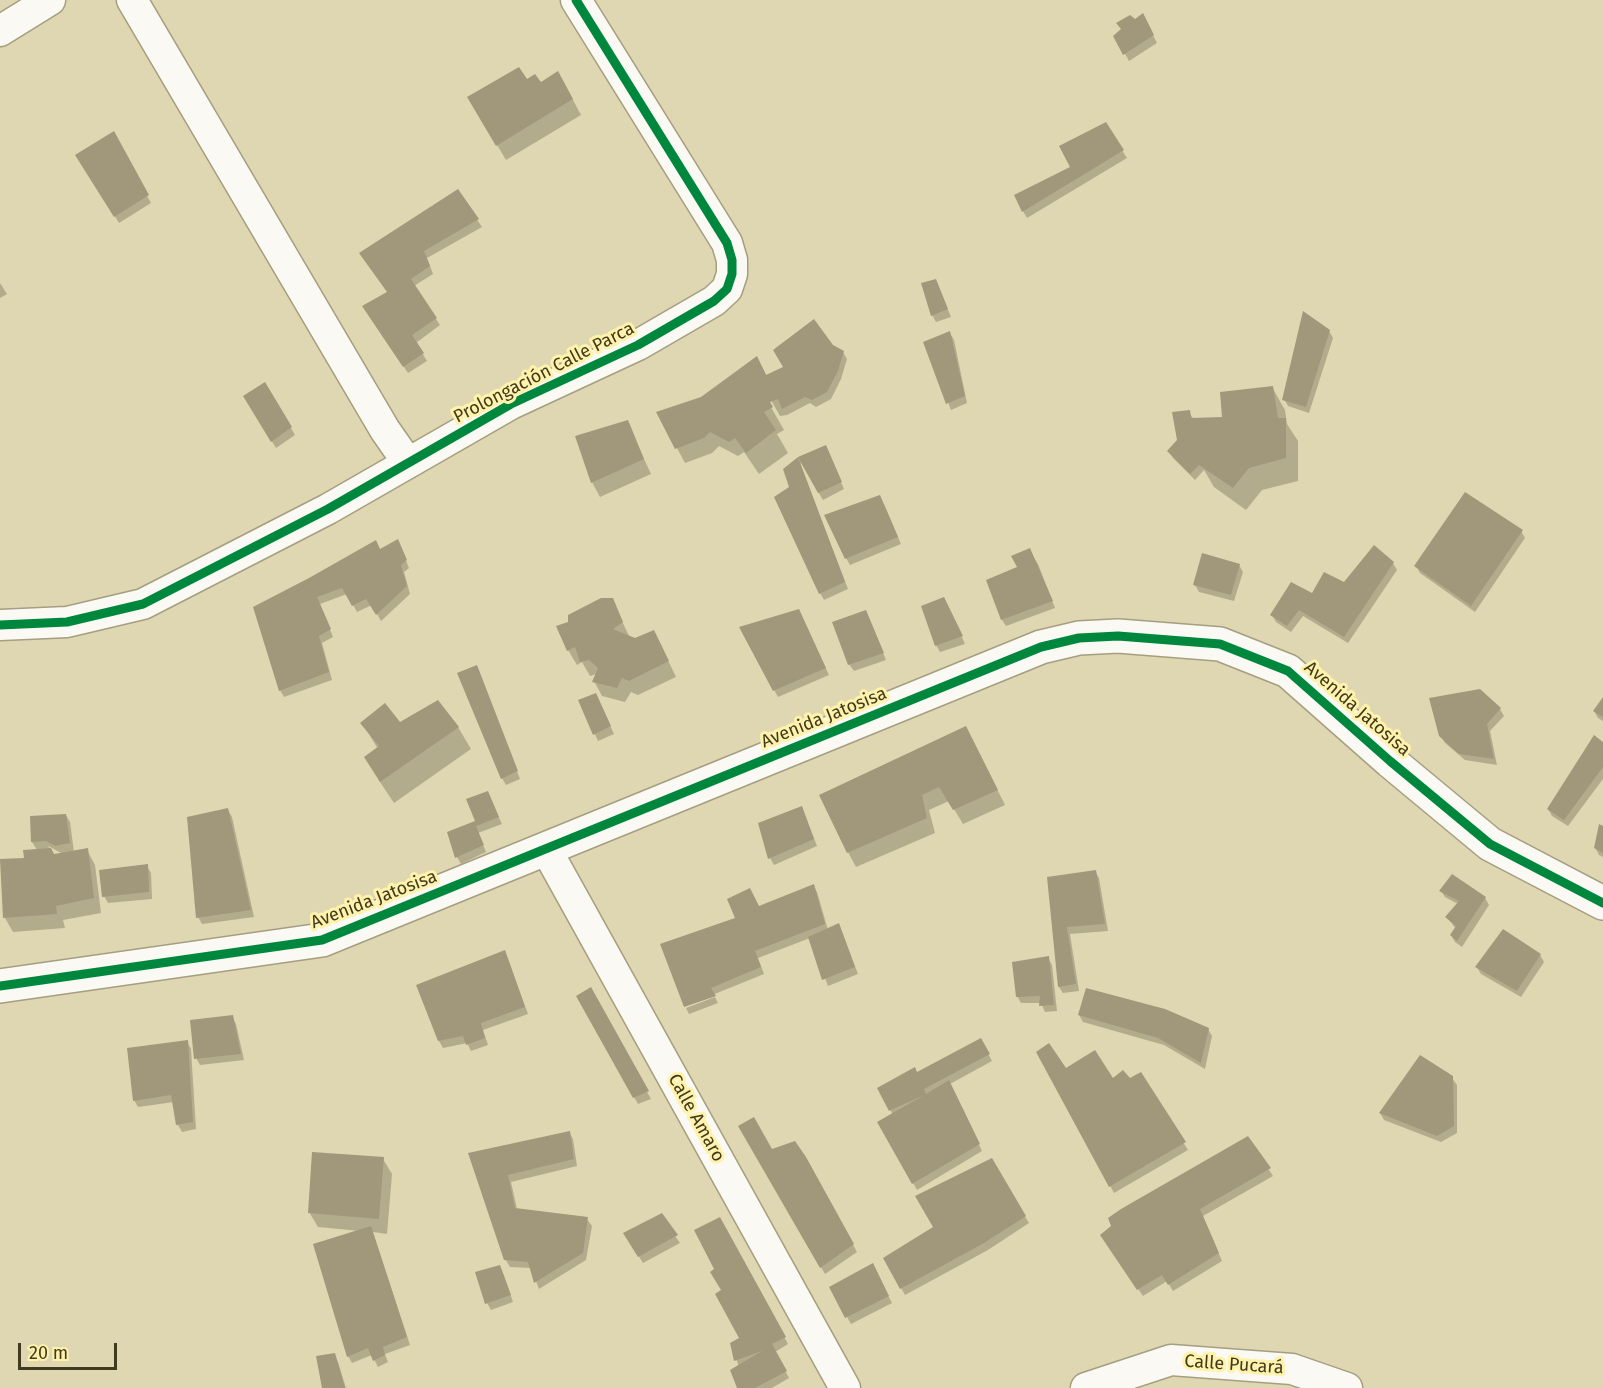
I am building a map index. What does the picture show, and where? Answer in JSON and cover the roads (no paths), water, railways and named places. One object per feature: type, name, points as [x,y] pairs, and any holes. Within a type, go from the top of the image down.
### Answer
[{"type":"street","points":[[0,31],[50,0]]},
{"type":"street","points":[[132,0],[379,419],[408,463]]},
{"type":"street","name":"Prolongación Calle Parca","points":[[5,618],[66,622],[143,604],[327,509],[511,404],[638,345],[705,307],[727,289],[732,274],[732,260],[727,243],[576,0]]},
{"type":"street","name":"Avenida Jatosisa","points":[[0,986],[322,940],[1041,647],[1079,638],[1118,636],[1220,644],[1288,671],[1390,761],[1490,844],[1603,903]]},
{"type":"street","name":"Calle Amaro","points":[[546,849],[845,1388]]},
{"type":"street","name":"Calle Pucará","points":[[1086,1388],[1171,1360],[1292,1369],[1347,1388]]}]
